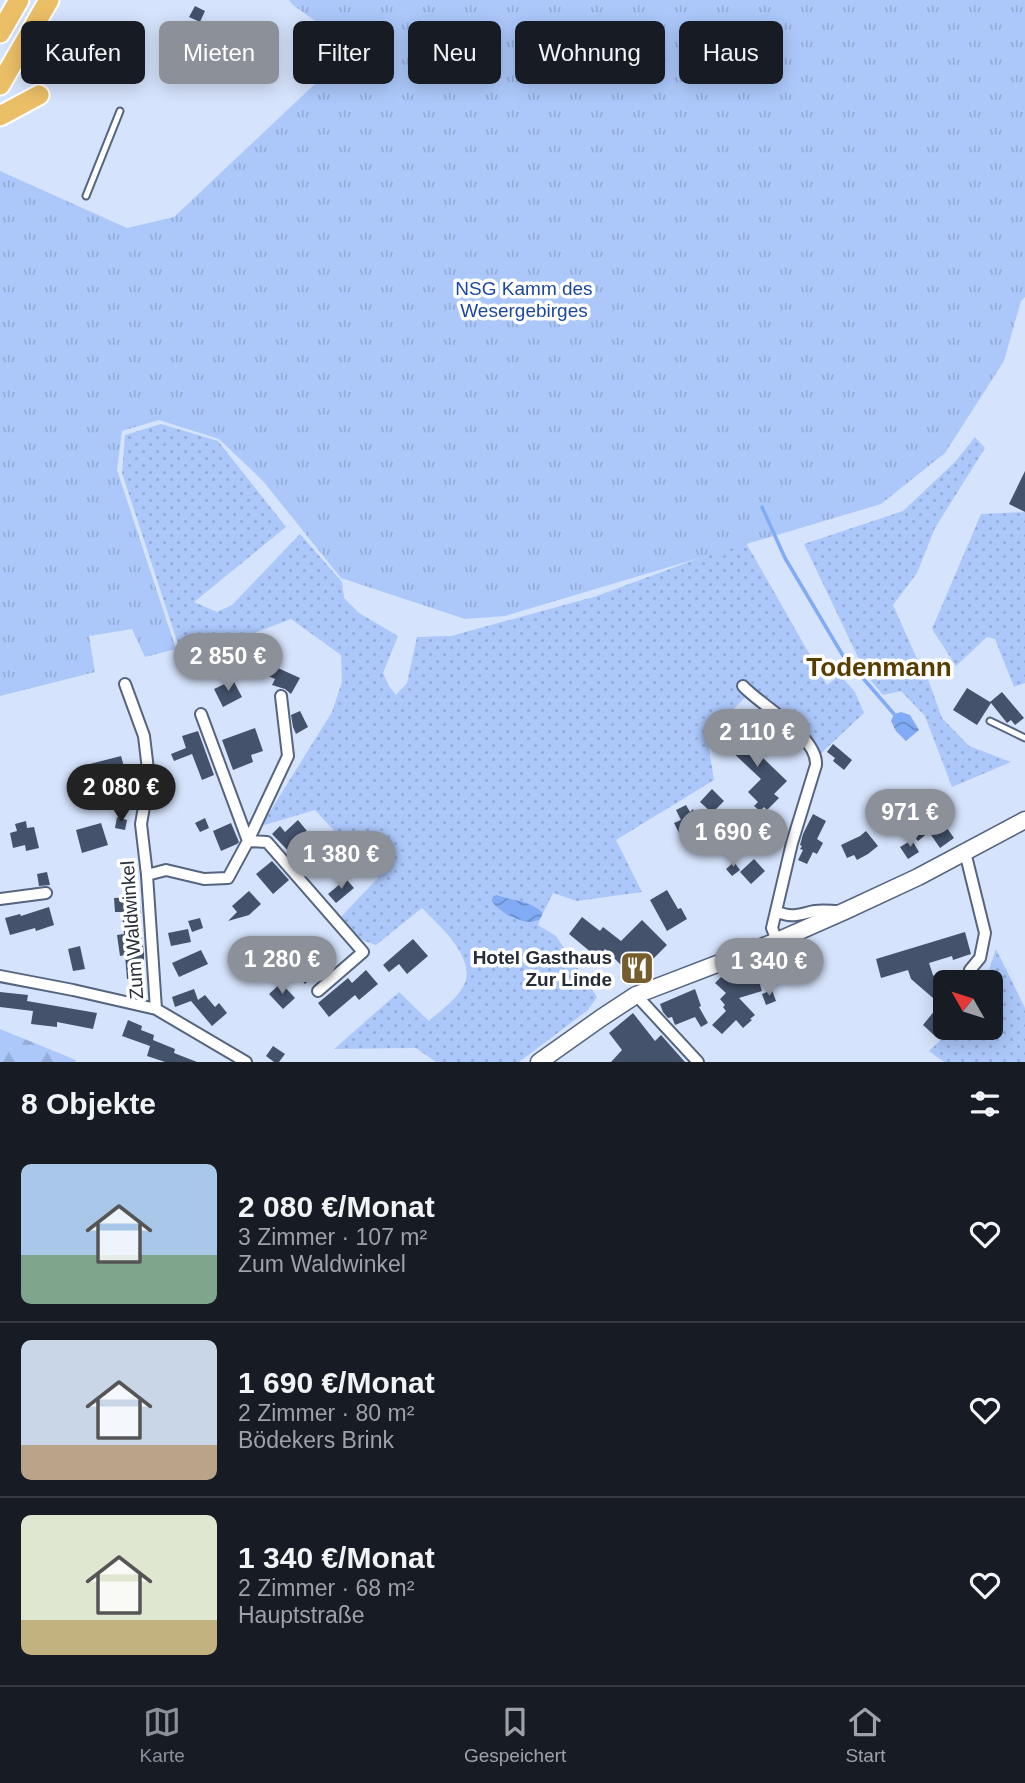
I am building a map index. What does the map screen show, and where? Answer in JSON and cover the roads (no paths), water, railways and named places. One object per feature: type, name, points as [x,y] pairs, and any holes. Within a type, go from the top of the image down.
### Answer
[{"type":"highway","points":[[0,33],[19,0]]},
{"type":"highway","points":[[0,85],[49,0]]},
{"type":"highway","points":[[0,116],[39,95]]},
{"type":"main road","points":[[539,1062],[636,995],[776,941],[845,911],[918,877],[1025,820]]},
{"type":"street","name":"Zum Waldwinkel","points":[[125,684],[144,736],[149,778],[141,824],[156,1010]]},
{"type":"street","points":[[743,686],[799,733],[817,757],[792,843],[772,928],[776,941]]},
{"type":"street","points":[[146,875],[166,870],[204,879],[229,878],[288,756],[281,696]]},
{"type":"street","points":[[201,714],[248,841]]},
{"type":"street","points":[[248,841],[267,842],[363,952],[318,991]]},
{"type":"street","points":[[965,852],[985,933],[981,958],[970,970]]},
{"type":"street","points":[[0,899],[46,893]]},
{"type":"street","points":[[776,911],[792,916],[818,911],[845,911]]},
{"type":"street","points":[[0,976],[73,989],[156,1010],[246,1062]]},
{"type":"street","points":[[636,995],[698,1062]]},
{"type":"lane","points":[[86,196],[120,111]]},
{"type":"lane","points":[[990,721],[1025,738]]},
{"type":"water","points":[[901,712],[910,715],[919,730],[906,741],[891,721],[894,714]]},
{"type":"water","points":[[493,896],[533,906],[543,913],[538,921],[531,922],[511,917],[492,901]]},
{"type":"waterway","points":[[762,507],[785,558],[842,654],[894,714]]},
{"type":"place","name":"Hotel Gasthaus Zur Linde","points":[[637,968]]},
{"type":"district","name":"Todenmann","points":[[879,667]]},
{"type":"park label","name":"NSG Kamm des Wesergebirges","points":[[524,299]]}]
